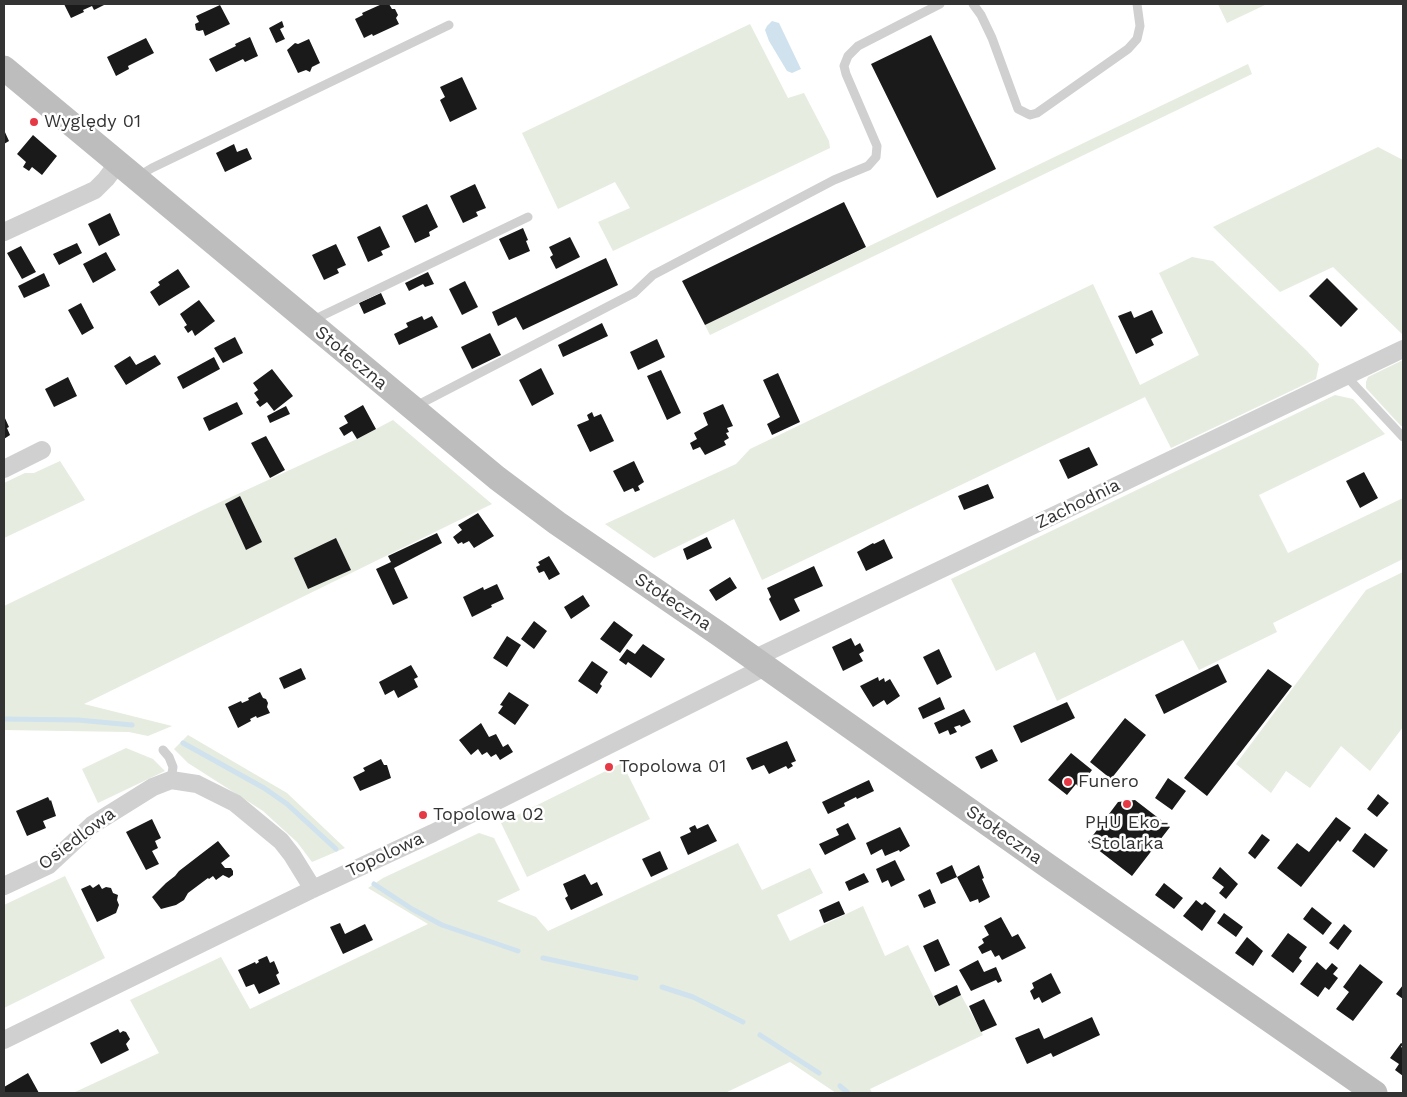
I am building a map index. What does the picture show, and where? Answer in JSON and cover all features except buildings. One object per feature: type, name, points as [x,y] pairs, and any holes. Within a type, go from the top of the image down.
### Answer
[{"type":"main road","name":"Stołeczna","points":[[4,68],[411,408],[497,478],[557,523],[1375,1093]]},
{"type":"street","points":[[4,232],[95,190],[106,179],[128,170]]},
{"type":"street","name":"Zachodnia","points":[[759,663],[1403,349]]},
{"type":"street","points":[[4,469],[42,450]]},
{"type":"street","name":"Topolowa","points":[[4,1040],[313,889],[433,833],[759,663]]},
{"type":"street","points":[[171,780],[197,784],[236,803],[281,841],[313,889]]},
{"type":"street","name":"Osiedlowa","points":[[4,886],[49,865],[92,825],[153,786],[171,780]]},
{"type":"lane","points":[[411,408],[634,293],[653,275],[834,180],[868,166],[876,157],[877,146],[846,74],[844,66],[848,56],[858,46],[940,4]]},
{"type":"lane","points":[[973,4],[981,15],[992,38],[1018,109],[1030,115],[1037,113],[1128,49],[1137,39],[1140,26],[1137,4]]},
{"type":"lane","points":[[128,170],[152,168],[449,25]]},
{"type":"lane","points":[[308,322],[528,217]]},
{"type":"lane","points":[[1346,376],[1403,436]]},
{"type":"lane","points":[[162,750],[169,757],[173,767],[171,780]]},
{"type":"shaded area","points":[[1218,4],[1267,4],[1227,23]]},
{"type":"shaded area","points":[[750,24],[788,98],[804,93],[829,141],[830,148],[613,251],[598,222],[630,208],[615,182],[558,209],[522,133]]},
{"type":"shaded area","points":[[1248,64],[1252,74],[710,335],[705,325]]},
{"type":"shaded area","points":[[1378,147],[1403,160],[1402,334],[1333,267],[1280,292],[1213,227]]},
{"type":"shaded area","points":[[1192,257],[1213,261],[1307,351],[1319,364],[1316,379],[1171,448],[1145,397],[762,580],[734,519],[654,558],[605,524],[736,464],[750,449],[1093,284],[1140,385],[1199,355],[1159,273]]},
{"type":"shaded area","points":[[1403,360],[1403,426],[1401,426],[1366,388],[1366,382],[1368,377]]},
{"type":"shaded area","points":[[1335,395],[1353,399],[1385,434],[1259,495],[1288,553],[1403,498],[1403,559],[1273,623],[1277,632],[1199,670],[1183,640],[1057,701],[1035,652],[996,671],[951,579]]},
{"type":"shaded area","points":[[393,420],[492,504],[84,704],[172,726],[148,736],[129,732],[4,730],[4,606],[203,510],[357,439]]},
{"type":"shaded area","points":[[60,461],[85,500],[4,538],[4,483],[25,473],[34,473]]},
{"type":"shaded area","points":[[1403,572],[1403,727],[1370,771],[1341,746],[1310,788],[1286,771],[1271,793],[1236,764],[1366,590]]},
{"type":"shaded area","points":[[188,735],[287,793],[345,848],[312,862],[297,842],[263,811],[188,763],[174,749]]},
{"type":"shaded area","points":[[126,748],[153,759],[165,771],[98,803],[82,769]]},
{"type":"shaded area","points":[[622,763],[650,819],[527,877],[501,823]]},
{"type":"shaded area","points":[[479,833],[494,838],[520,890],[497,901],[536,917],[548,931],[738,843],[762,890],[810,868],[823,893],[777,915],[790,941],[863,906],[885,956],[908,945],[938,1006],[961,995],[983,1035],[870,1089],[872,1093],[836,1093],[790,1062],[725,1093],[73,1093],[159,1053],[130,1000],[221,957],[250,1009],[428,924],[368,888],[383,878]]},
{"type":"shaded area","points":[[65,876],[105,958],[4,1008],[4,905]]},
{"type":"water","points":[[772,21],[779,23],[801,69],[792,73],[787,71],[769,41],[765,30]]},
{"type":"waterway","points":[[4,719],[78,720],[132,725]]},
{"type":"waterway","points":[[183,743],[264,788],[287,804],[336,849]]},
{"type":"waterway","points":[[374,884],[412,909],[442,925],[518,951]]},
{"type":"waterway","points":[[543,958],[636,978]]},
{"type":"waterway","points":[[662,987],[693,997],[743,1022]]},
{"type":"waterway","points":[[760,1035],[819,1073]]},
{"type":"waterway","points":[[840,1086],[848,1093]]},
{"type":"place","name":"Wyględy 01","points":[[34,122]]},
{"type":"place","name":"Topolowa 01","points":[[609,767]]},
{"type":"place","name":"Funero","points":[[1068,782]]},
{"type":"place","name":"PHU Eko- Stolarka","points":[[1127,804]]},
{"type":"place","name":"Topolowa 02","points":[[423,815]]}]
